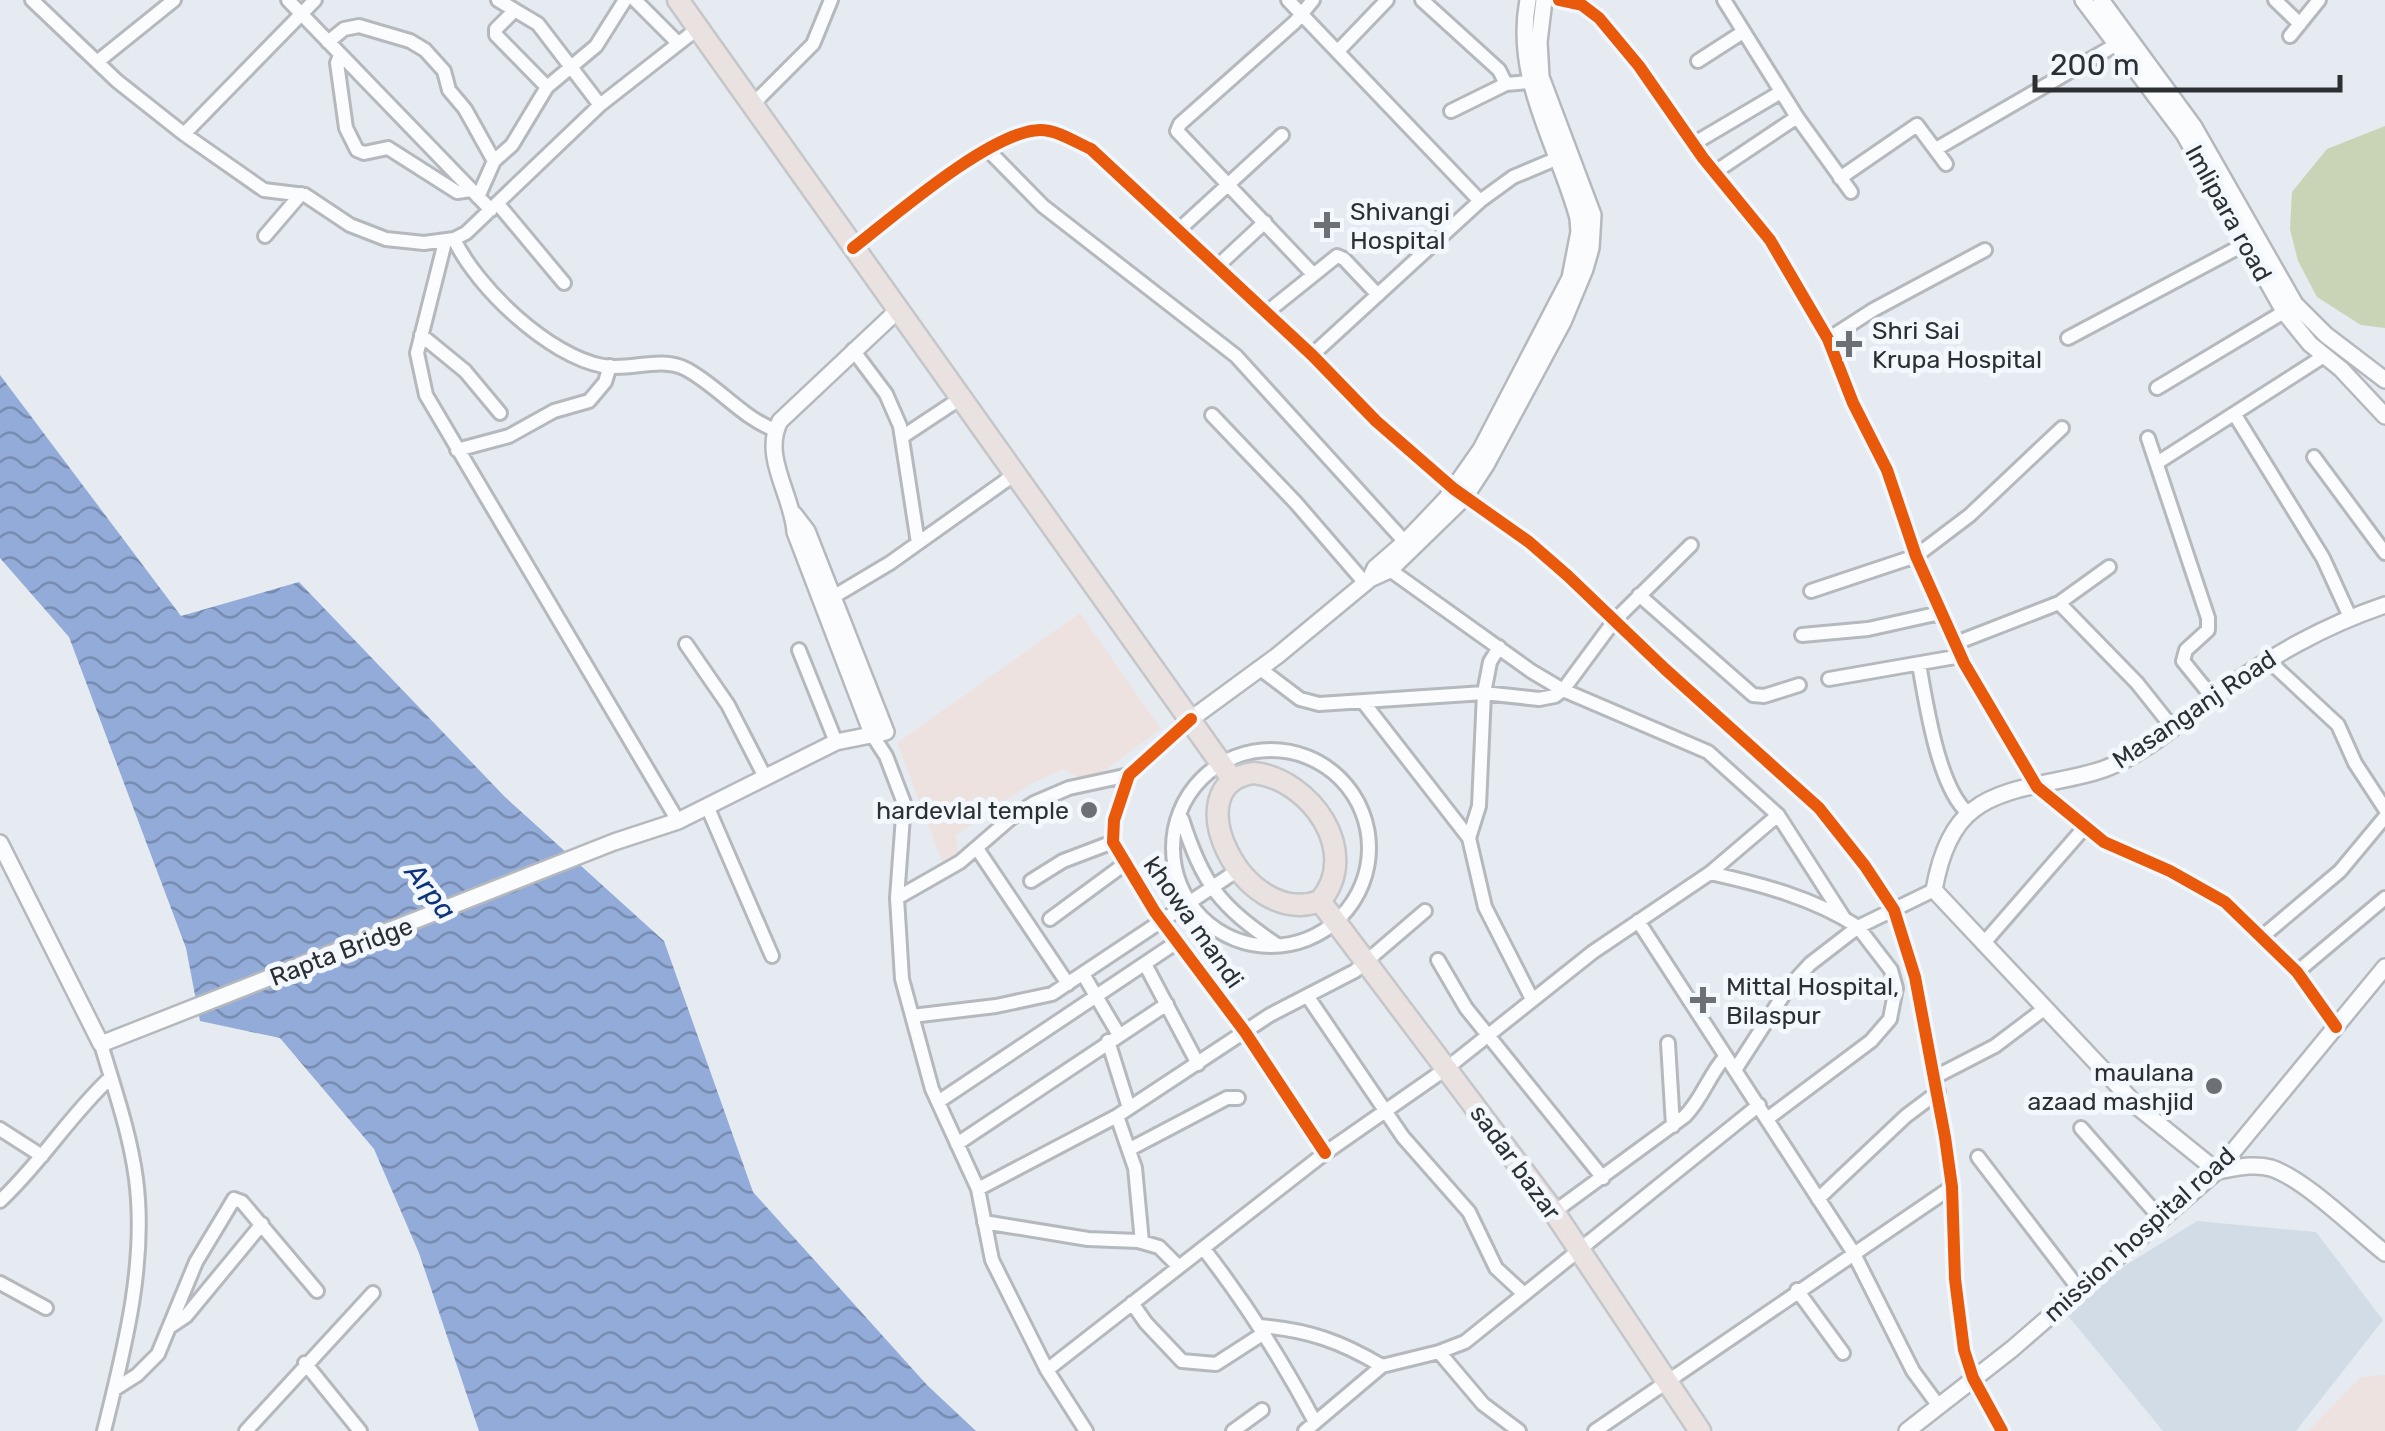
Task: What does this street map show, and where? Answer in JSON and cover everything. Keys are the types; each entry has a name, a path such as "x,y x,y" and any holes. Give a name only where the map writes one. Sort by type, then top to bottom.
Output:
{"main road":[{"path":"678,0 1226,770 1267,774 1296,790 1324,820 1336,854 1330,885 1320,901 1310,905 1283,903 1251,885 1238,870 1218,820 1226,770"},
{"name":"sadar bazar","path":"1320,901 1554,1212 1700,1431"}],"street":[{"path":"32,0 96,62 184,134 264,190 301,194 366,234 424,243 450,240 494,207 600,105 697,28"},
{"path":"96,62 174,0"},
{"path":"288,0 564,283"},
{"path":"184,134 314,0"},
{"path":"498,0 538,24 600,105"},
{"path":"474,194 548,87 596,46 625,0"},
{"path":"635,0 678,43"},
{"path":"751,106 813,44 831,0"},
{"path":"1288,0 1480,201"},
{"path":"1312,273 1183,141 1178,128 1313,0"},
{"path":"1338,51 1387,0"},
{"path":"1422,0 1498,70 1506,84"},
{"path":"1528,0 1524,30 1530,82 1564,156"},
{"path":"1191,718 1368,581 1390,570 1486,466 1563,322 1591,248 1584,211 1541,77 1539,42 1544,0"},
{"path":"1559,0 1582,5 1599,18 1770,240 1828,340 1886,470 1940,612 1992,714 2037,787 2084,828 2123,852 2211,892 2263,936 2297,972 2336,1027"},
{"path":"1724,0 1797,117 1850,192"},
{"name":"Imlipara road","path":"2083,0 2184,134 2245,244 2290,309 2385,380"},
{"name":"Imlipara road","path":"2100,0 2194,126 2310,344 2385,416"},
{"path":"2274,0 2300,24"},
{"path":"2290,36 2319,0"},
{"path":"514,10 496,28 496,35 548,87"},
{"path":"328,42 344,30 359,26 410,41 425,50 444,71 450,90 494,161"},
{"path":"1698,61 1743,32"},
{"path":"1936,149 2117,44"},
{"path":"340,55 337,63 344,119 357,150 364,153 388,148 457,192 474,194"},
{"path":"1452,111 1506,84 1530,82"},
{"path":"1693,144 1781,92"},
{"path":"1715,172 1797,117"},
{"path":"1840,178 1917,125 1946,164"},
{"path":"853,248 987,149 1039,130 1053,132 1090,150 1312,354 1376,420 1460,493 1529,542 1819,808 1894,910 1915,976 1952,1187 1959,1324 1973,1378 2002,1431"},
{"path":"1183,226 1282,135"},
{"path":"987,149 1044,206 1236,356 1406,542"},
{"path":"1312,354 1480,201 1513,177 1564,156"},
{"path":"265,236 301,194"},
{"path":"1222,262 1265,222"},
{"path":"450,240 416,352 426,395 678,821"},
{"path":"450,240 504,308 560,346 588,361 610,366 660,363 688,370 752,418 775,430"},
{"path":"2068,338 2245,244"},
{"path":"1828,340 1873,310 1985,250"},
{"path":"1271,309 1312,273 1340,256 1378,295"},
{"path":"2157,388 2290,309"},
{"path":"898,310 780,421 773,450 794,514 795,532 880,734 904,803 898,898 902,979 938,1102 978,1190 992,1260 1047,1370 1086,1431"},
{"path":"421,334 465,371 500,413"},
{"path":"853,350 886,394 902,437 918,543"},
{"path":"2157,463 2324,356"},
{"path":"457,450 509,436 554,411 590,400 610,366"},
{"path":"902,437 960,398"},
{"path":"1212,416 1368,581"},
{"path":"2235,416 2323,558 2350,617"},
{"path":"1811,592 1916,556 1970,515 2062,428"},
{"path":"2148,438 2208,618 2208,630 2186,650 2183,661 2213,698"},
{"path":"2314,458 2385,553"},
{"path":"834,597 1015,474"},
{"path":"1368,581 1375,568 1460,493"},
{"path":"794,514 807,531 834,597 872,715"},
{"path":"1260,668 1309,702 1364,703 1484,693 1539,699 1555,696 1614,621 1691,546"},
{"path":"1828,679 1919,664 1959,649 2058,602 2110,567"},
{"path":"1390,570 1563,690 1708,752 1778,815 1844,918"},
{"path":"1638,595 1753,695 1764,696 1799,685"},
{"path":"2058,602 2137,684 2172,727"},
{"name":"Masanganj Road","path":"1968,813 1987,801 2102,770 2133,755 2293,643 2385,605"},
{"path":"1802,635 1868,629 1940,612"},
{"path":"686,644 728,705 765,777"},
{"path":"1469,838 1479,806 1484,693 1490,662 1499,648"},
{"path":"799,650 840,741"},
{"path":"2268,660 2338,725 2355,762 2385,809"},
{"path":"1919,664 1930,729 1957,802 1968,813 1938,864 1934,890"},
{"path":"1364,703 1469,838 1485,907 1532,998"},
{"path":"840,741 852,725 872,715"},
{"name":"khowa mandi","path":"1191,718 1130,775 1114,820 1113,842 1160,920 1245,1032 1325,1153"},
{"path":"840,741 880,734"},
{"name":"Rapta Bridge","path":"101,1044 614,842 678,821 840,741"},
{"path":"1268,747 1296,751 1318,762 1349,791 1365,822 1366,872 1353,903 1335,921 1303,940 1276,945 1245,943 1199,918 1187,902 1177,860 1181,816 1189,799 1226,770 1243,750 1268,747"},
{"path":"898,898 978,850 1011,818 1050,794 1130,775"},
{"path":"707,806 772,956"},
{"path":"1047,1370 1325,1153 1446,1068 1532,998 1710,872 1778,815"},
{"path":"1181,816 1210,888 1242,922 1276,945"},
{"path":"2263,936 2340,871 2385,817"},
{"path":"1982,944 2084,828"},
{"path":"1031,881 1063,860 1113,842"},
{"path":"0,844 101,1044 136,1177 140,1221 134,1286 104,1431"},
{"path":"978,850 1068,984"},
{"path":"1050,919 1126,863"},
{"path":"912,1016 1040,999 1238,870"},
{"path":"1710,872 1776,890 1858,926 1891,970 1896,988 1890,1019 1871,1041 1768,1120"},
{"path":"1736,1070 1788,988 1810,964 1858,926 1934,890"},
{"path":"1934,890 2139,1108 2217,1171 2251,1165 2290,1177 2385,1253"},
{"path":"2297,972 2385,898"},
{"path":"978,1190 1123,1112 1245,1032 1367,963 1425,911"},
{"path":"1638,921 1852,1252 1913,1371 1938,1404"},
{"path":"938,1102 1177,942"},
{"path":"1438,960 1452,988 1487,1035 1602,1178"},
{"path":"1145,964 1198,1064"},
{"name":"mission hospital road","path":"1908,1431 2012,1348 2217,1171 2385,968"},
{"path":"1082,974 1097,997 1113,1038 1142,1242"},
{"path":"1308,996 1384,1110 1469,1212 1496,1268 1523,1293"},
{"path":"958,1144 1167,1004"},
{"path":"1935,1077 1995,1046 2044,1008"},
{"path":"1668,1044 1672,1126"},
{"path":"1554,1212 1698,1103 1726,1056"},
{"path":"0,1200 26,1178 82,1104 111,1076"},
{"path":"1818,1199 1906,1116 1938,1092"},
{"path":"1130,1149 1227,1098 1238,1098"},
{"path":"1202,1248 1262,1329 1310,1427 1382,1366 1465,1342 1759,1105"},
{"path":"2080,1128 2161,1219"},
{"path":"0,1129 42,1156"},
{"path":"1978,1156 2079,1289"},
{"path":"1595,1431 1952,1187"},
{"path":"114,1389 150,1364 164,1343 196,1262 231,1202 238,1199 317,1291"},
{"path":"984,1222 1088,1240 1142,1242 1159,1247 1179,1267"},
{"path":"171,1326 186,1316 262,1224"},
{"path":"0,1283 46,1308"},
{"path":"1797,1290 1843,1353"},
{"path":"246,1431 373,1293"},
{"path":"1132,1304 1182,1361 1216,1364 1262,1329 1300,1330 1355,1350 1382,1366"},
{"path":"1439,1352 1464,1386 1518,1431"},
{"path":"305,1363 360,1431"},
{"path":"1234,1431 1262,1410"}],"shaded area":[{"path":"1080,613 1161,729 1099,775 1084,781 1064,769 1030,784 956,835 958,853 942,861 897,743"},
{"path":"2197,1221 2316,1232 2383,1320 2296,1431 2163,1431 2060,1306"},
{"path":"2385,1375 2385,1431 2308,1431 2361,1377"}],"green space":[{"path":"2385,126 2385,328 2361,325 2317,297 2298,261 2290,229 2292,192 2327,149"}],"water":[{"name":"Arpa","path":"0,375 181,616 299,582 505,797 664,941 753,1192 927,1385 976,1431 479,1431 419,1253 374,1149 280,1038 200,1021 186,948 69,637 0,558"}],"cycle path":[{"path":"1559,0 1582,5 1599,18 1639,66 1703,158 1770,240 1828,339 1853,403 1887,470 1916,556 1964,663 2037,787 2104,842 2170,871 2225,902 2297,972 2336,1027"},
{"path":"853,248 943,178 996,144 1020,134 1047,131 1091,149 1312,355 1376,421 1454,489 1529,542 1568,576 1819,808 1894,910 1915,977 1952,1187 1955,1279 1964,1350 1973,1378 2002,1431"},
{"path":"1191,719 1129,775 1114,820 1113,842 1155,912 1245,1032 1325,1153"}],"place":[{"name":"Shivangi Hospital","path":"1327,225"},
{"name":"Shri Sai Krupa Hospital","path":"1849,344"},
{"name":"hardevlal temple","path":"1089,810"},
{"name":"Mittal Hospital, Bilaspur","path":"1703,1000"},
{"name":"maulana azaad mashjid","path":"2214,1086"}]}
